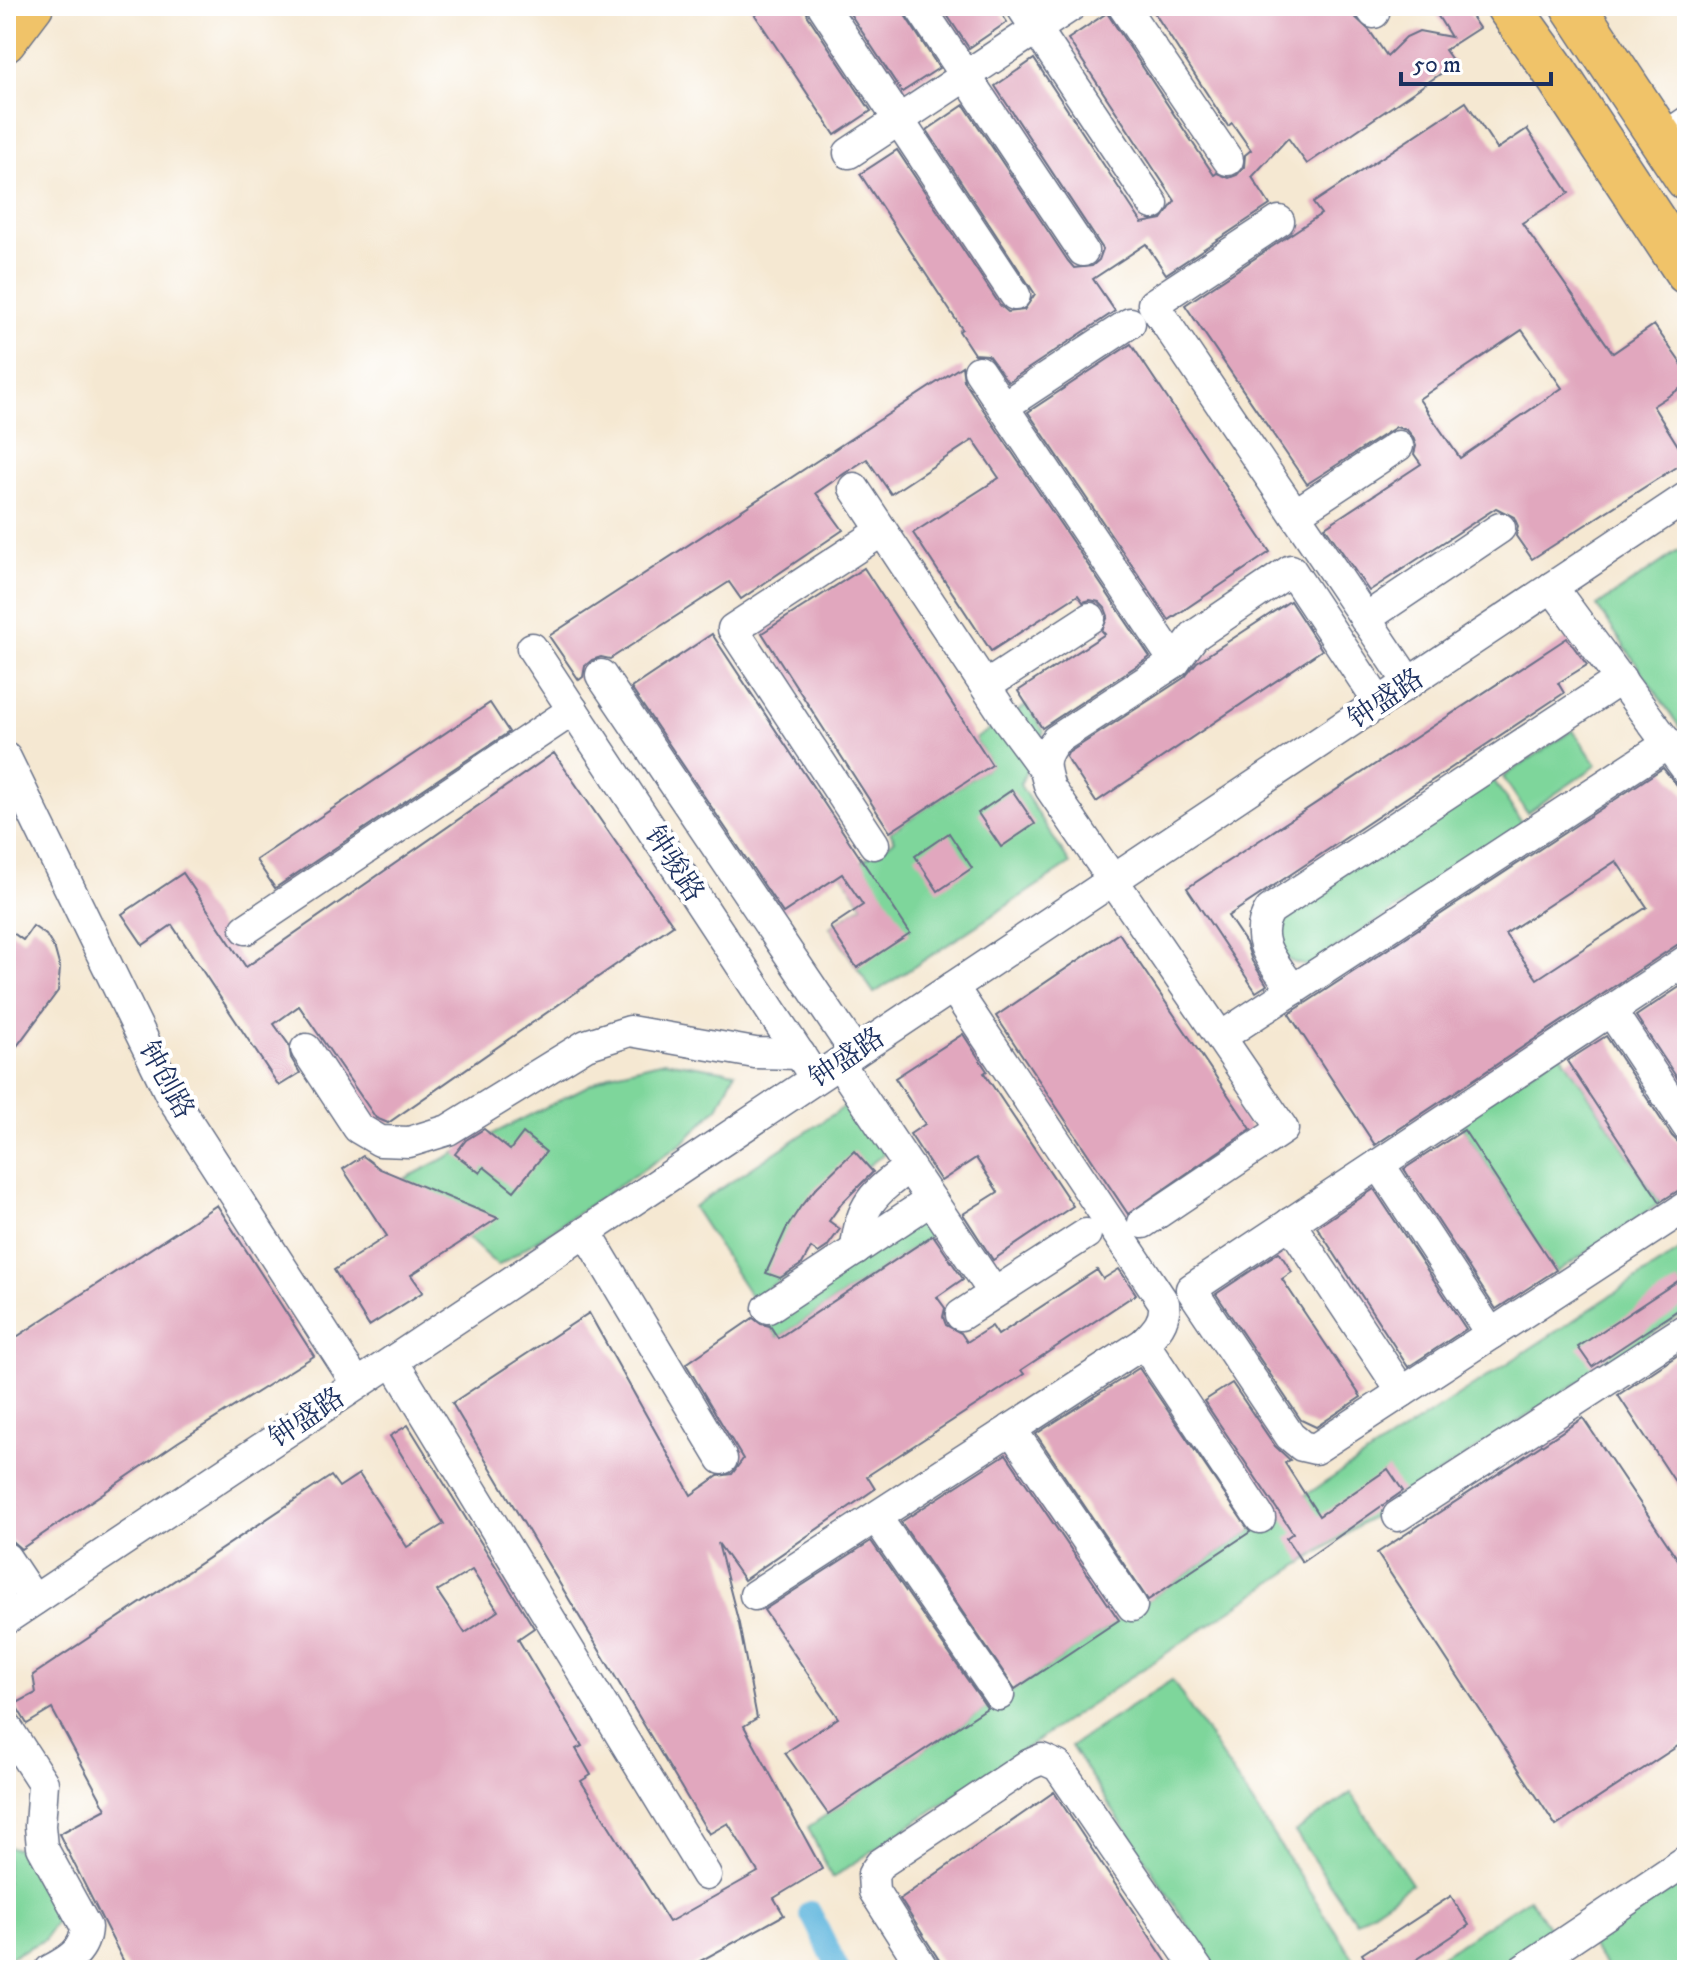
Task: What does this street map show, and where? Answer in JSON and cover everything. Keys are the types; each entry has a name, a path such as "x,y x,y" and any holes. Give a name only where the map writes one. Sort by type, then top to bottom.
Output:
{"highway":[{"path":"1508,6 1687,272"},
{"path":"1573,6 1680,152"}],"main road":[{"path":"6,43 34,6"}],"street":[{"path":"823,6 1015,295"},
{"path":"919,6 1083,251"},
{"path":"849,153 965,76 1029,17 1071,6"},
{"path":"1123,6 1228,160"},
{"path":"1029,17 1153,204"},
{"path":"1279,221 1153,304 1409,683"},
{"path":"1004,406 1130,323"},
{"path":"979,371 1175,662"},
{"path":"1295,514 1398,446"},
{"path":"854,488 1026,748 1044,769 1050,788 1283,1129 1143,1223"},
{"name":"钟盛路","path":"6,1619 586,1232 828,1062 953,987 1687,497"},
{"path":"1365,619 1500,528"},
{"path":"874,844 733,629 882,531"},
{"path":"1044,769 1046,752 1056,740 1175,662 1194,636 1291,570 1379,703"},
{"path":"1552,587 1687,770"},
{"path":"986,686 1090,618"},
{"name":"钟骏路","path":"532,648 573,710 828,1062"},
{"path":"601,675 828,1062 909,1167 994,1293"},
{"path":"1293,990 1265,948 1261,936 1262,922 1270,910 1621,679"},
{"path":"246,929 573,710"},
{"path":"1221,1037 1669,743"},
{"name":"钟创路","path":"6,758 171,1096 357,1384"},
{"path":"1687,960 1191,1289 1290,1436 1302,1446 1315,1449 1687,1206"},
{"path":"755,1595 1144,1343 1161,1324 1165,1313 1164,1303 953,987"},
{"path":"1611,1011 1687,1126"},
{"path":"306,1049 358,1128 380,1141 409,1142 448,1130 586,1045 630,1031 755,1053 828,1062"},
{"path":"1379,1164 1491,1334"},
{"path":"856,1250 858,1225 868,1204 885,1185 909,1167"},
{"path":"768,1308 931,1200"},
{"path":"1290,1223 1402,1392"},
{"path":"586,1232 722,1459"},
{"path":"961,1315 1086,1234"},
{"path":"1398,1516 1687,1328"},
{"path":"1144,1343 1260,1518"},
{"path":"393,1361 706,1875"},
{"path":"1011,1429 1132,1606"},
{"path":"876,1517 999,1695"},
{"path":"6,1558 34,1600"},
{"path":"11,1745 43,1783 42,1847 86,1927 85,1940 73,1958 50,1970"},
{"path":"924,1970 874,1891 873,1874 880,1864 1028,1765 1042,1759 1058,1766 1198,1970"},
{"path":"1523,1970 1687,1860"}],"green space":[{"path":"1687,545 1687,738 1597,606"},
{"path":"1027,705 1044,731 1020,785 1070,864 874,993 830,927 863,905 842,874 895,840 890,832 991,765 975,739"},
{"path":"1573,730 1597,765 1527,813 1503,777"},
{"path":"1491,776 1523,825 1309,966 1287,959 1279,952 1272,942 1277,917"},
{"path":"1560,1052 1660,1203 1557,1272 1458,1121"},
{"path":"664,1061 735,1072 719,1106 683,1143 498,1266 404,1179 611,1074"},
{"path":"850,1103 885,1153 850,1180 811,1230 787,1276 752,1298 693,1207"},
{"path":"928,1214 939,1231 778,1338 767,1321"},
{"path":"1687,1246 1687,1311 1244,1601 832,1878 808,1827 1254,1529"},
{"path":"1172,1680 1361,1970 1217,1970 1071,1746"},
{"path":"1351,1793 1412,1884 1356,1922 1295,1832"},
{"path":"6,1847 24,1849 57,1919 44,1940 6,1959"},
{"path":"1687,1879 1687,1970 1608,1970 1590,1944"},
{"path":"1529,1898 1550,1930 1490,1970 1420,1970"}],"building":[{"path":"749,6 805,6 808,16 871,111 835,135"},
{"path":"845,6 899,6 939,68 902,92"},
{"path":"941,6 996,6 1007,22 969,48"},
{"path":"1150,6 1351,6 1354,16 1369,30 1387,56 1406,37 1419,31 1451,37 1436,13 1446,6 1464,6 1479,28 1445,50 1455,64 1307,164 1288,138 1252,177 1270,205 1166,274 1146,244 1093,279 1115,311 1008,382 988,355 974,354 959,331 962,329 860,174 897,150 1000,305 1008,312 1024,310 1035,294 927,130 964,105 1068,261 1074,268 1092,266 1099,260 1103,249 995,86 1034,59 1142,223 1162,219 1175,201 1068,39 1107,13 1214,175 1217,173 1229,178 1237,175 1244,167 1245,155 1251,150 1232,123 1228,126"},
{"path":"1466,102 1497,149 1527,129 1569,193 1522,223 1613,353 1654,325 1687,372 1687,384 1653,406 1687,460 1532,559 1516,536 1518,526 1514,517 1496,508 1369,591 1325,527 1421,464 1414,454 1416,446 1413,437 1407,430 1396,427 1307,484 1185,305 1321,214 1313,203","holes":["1522,330 1562,388 1460,458 1419,399"]},
{"path":"1131,344 1270,552 1169,620 1028,412"},
{"path":"962,366 964,381 1150,657 1042,728 1018,691 1105,634 1102,631 1108,616 1099,602 1083,602 1078,595 991,651 913,533 999,478 973,440 891,494 867,459 816,493 843,530 741,599 729,582 610,659 601,657 592,660 585,666 583,677 579,680 549,636"},
{"path":"864,568 992,765 890,832 762,633"},
{"path":"1290,601 1322,650 1096,802 1066,757 1068,753 1185,677 1197,662"},
{"path":"712,634 910,933 857,968 830,927 863,905 842,874 783,913 631,688"},
{"path":"1567,638 1587,665 1558,683 1564,693 1228,916 1267,985 1256,992 1187,888"},
{"path":"490,703 509,732 275,888 256,860"},
{"path":"554,753 673,925 388,1123 376,1118 299,1006 274,1024 289,1045 291,1058 300,1073 279,1086 172,925 143,945 122,914 183,873 246,967"},
{"path":"1663,768 1687,797 1687,942 1677,945 1375,1145 1289,1014","holes":["1616,861 1647,907 1537,979 1505,934"]},
{"path":"1012,790 1035,824 1001,847 978,813"},
{"path":"949,833 972,868 938,891 915,856"},
{"path":"33,926 46,935 55,950 60,968 58,991 17,1046 6,1038 6,928 23,940"},
{"path":"1119,933 1251,1129 1128,1214 996,1016"},
{"path":"1687,982 1687,1093 1636,1016"},
{"path":"963,1034 987,1071 984,1073 1073,1206 993,1260 963,1214 998,1192 976,1158 941,1181 910,1134 925,1124 895,1078"},
{"path":"1606,1036 1672,1136 1678,1142 1687,1144 1687,1185 1660,1202 1567,1061"},
{"path":"484,1129 510,1150 523,1133 546,1152 514,1191 484,1167 480,1173 455,1154 466,1140"},
{"path":"1464,1130 1556,1270 1496,1309 1404,1169"},
{"path":"854,1151 873,1172 829,1221 840,1229 827,1247 818,1253 811,1248 802,1264 780,1278 766,1273 786,1229 801,1206"},
{"path":"363,1156 380,1169 498,1218 411,1275 423,1292 369,1326 334,1270 387,1236 343,1169"},
{"path":"1374,1189 1466,1329 1408,1367 1317,1227"},
{"path":"217,1205 314,1356 178,1442 21,1549 6,1536 6,1344"},
{"path":"933,1235 963,1279 937,1297 945,1308 943,1317 946,1325 961,1333 967,1342 992,1326 998,1335 1097,1270 1103,1279 1119,1269 1136,1294 1021,1370 1024,1374 867,1476 875,1489 744,1580 718,1543 739,1624 757,1718 744,1726 822,1869 774,1898 784,1915 684,1970 128,1970 59,1834 106,1809 52,1709 27,1724 15,1704 36,1693 33,1675 331,1476 339,1487 359,1474 407,1547 444,1524 390,1436 408,1425 534,1628 518,1639 582,1746 576,1749 591,1775 581,1781 669,1922 758,1872 728,1823 709,1834 452,1403 589,1313 691,1495 718,1476 732,1474 743,1459 686,1364 753,1318 770,1326 778,1338","holes":["472,1570 498,1611 465,1633 437,1591"]},
{"path":"1279,1252 1292,1272 1282,1279 1361,1397 1316,1427 1301,1420 1216,1294"},
{"path":"1678,1281 1687,1295 1687,1304 1592,1367 1578,1347"},
{"path":"1687,1349 1687,1500 1618,1395"},
{"path":"1139,1368 1250,1532 1148,1600 1036,1434"},
{"path":"1232,1383 1275,1446 1290,1460 1285,1463 1319,1516 1388,1469 1403,1491 1302,1562 1286,1538 1293,1533 1204,1401"},
{"path":"1583,1418 1687,1573 1687,1740 1556,1826 1377,1553"},
{"path":"1006,1454 1119,1620 1015,1689 901,1522"},
{"path":"871,1541 987,1708 828,1814 785,1753 838,1718 764,1610"},
{"path":"1054,1792 1172,1970 942,1970 939,1960 900,1899"},
{"path":"1451,1896 1469,1925 1401,1970 1373,1970 1362,1954"}],"waterway":[{"path":"810,1912 839,1970"}]}
